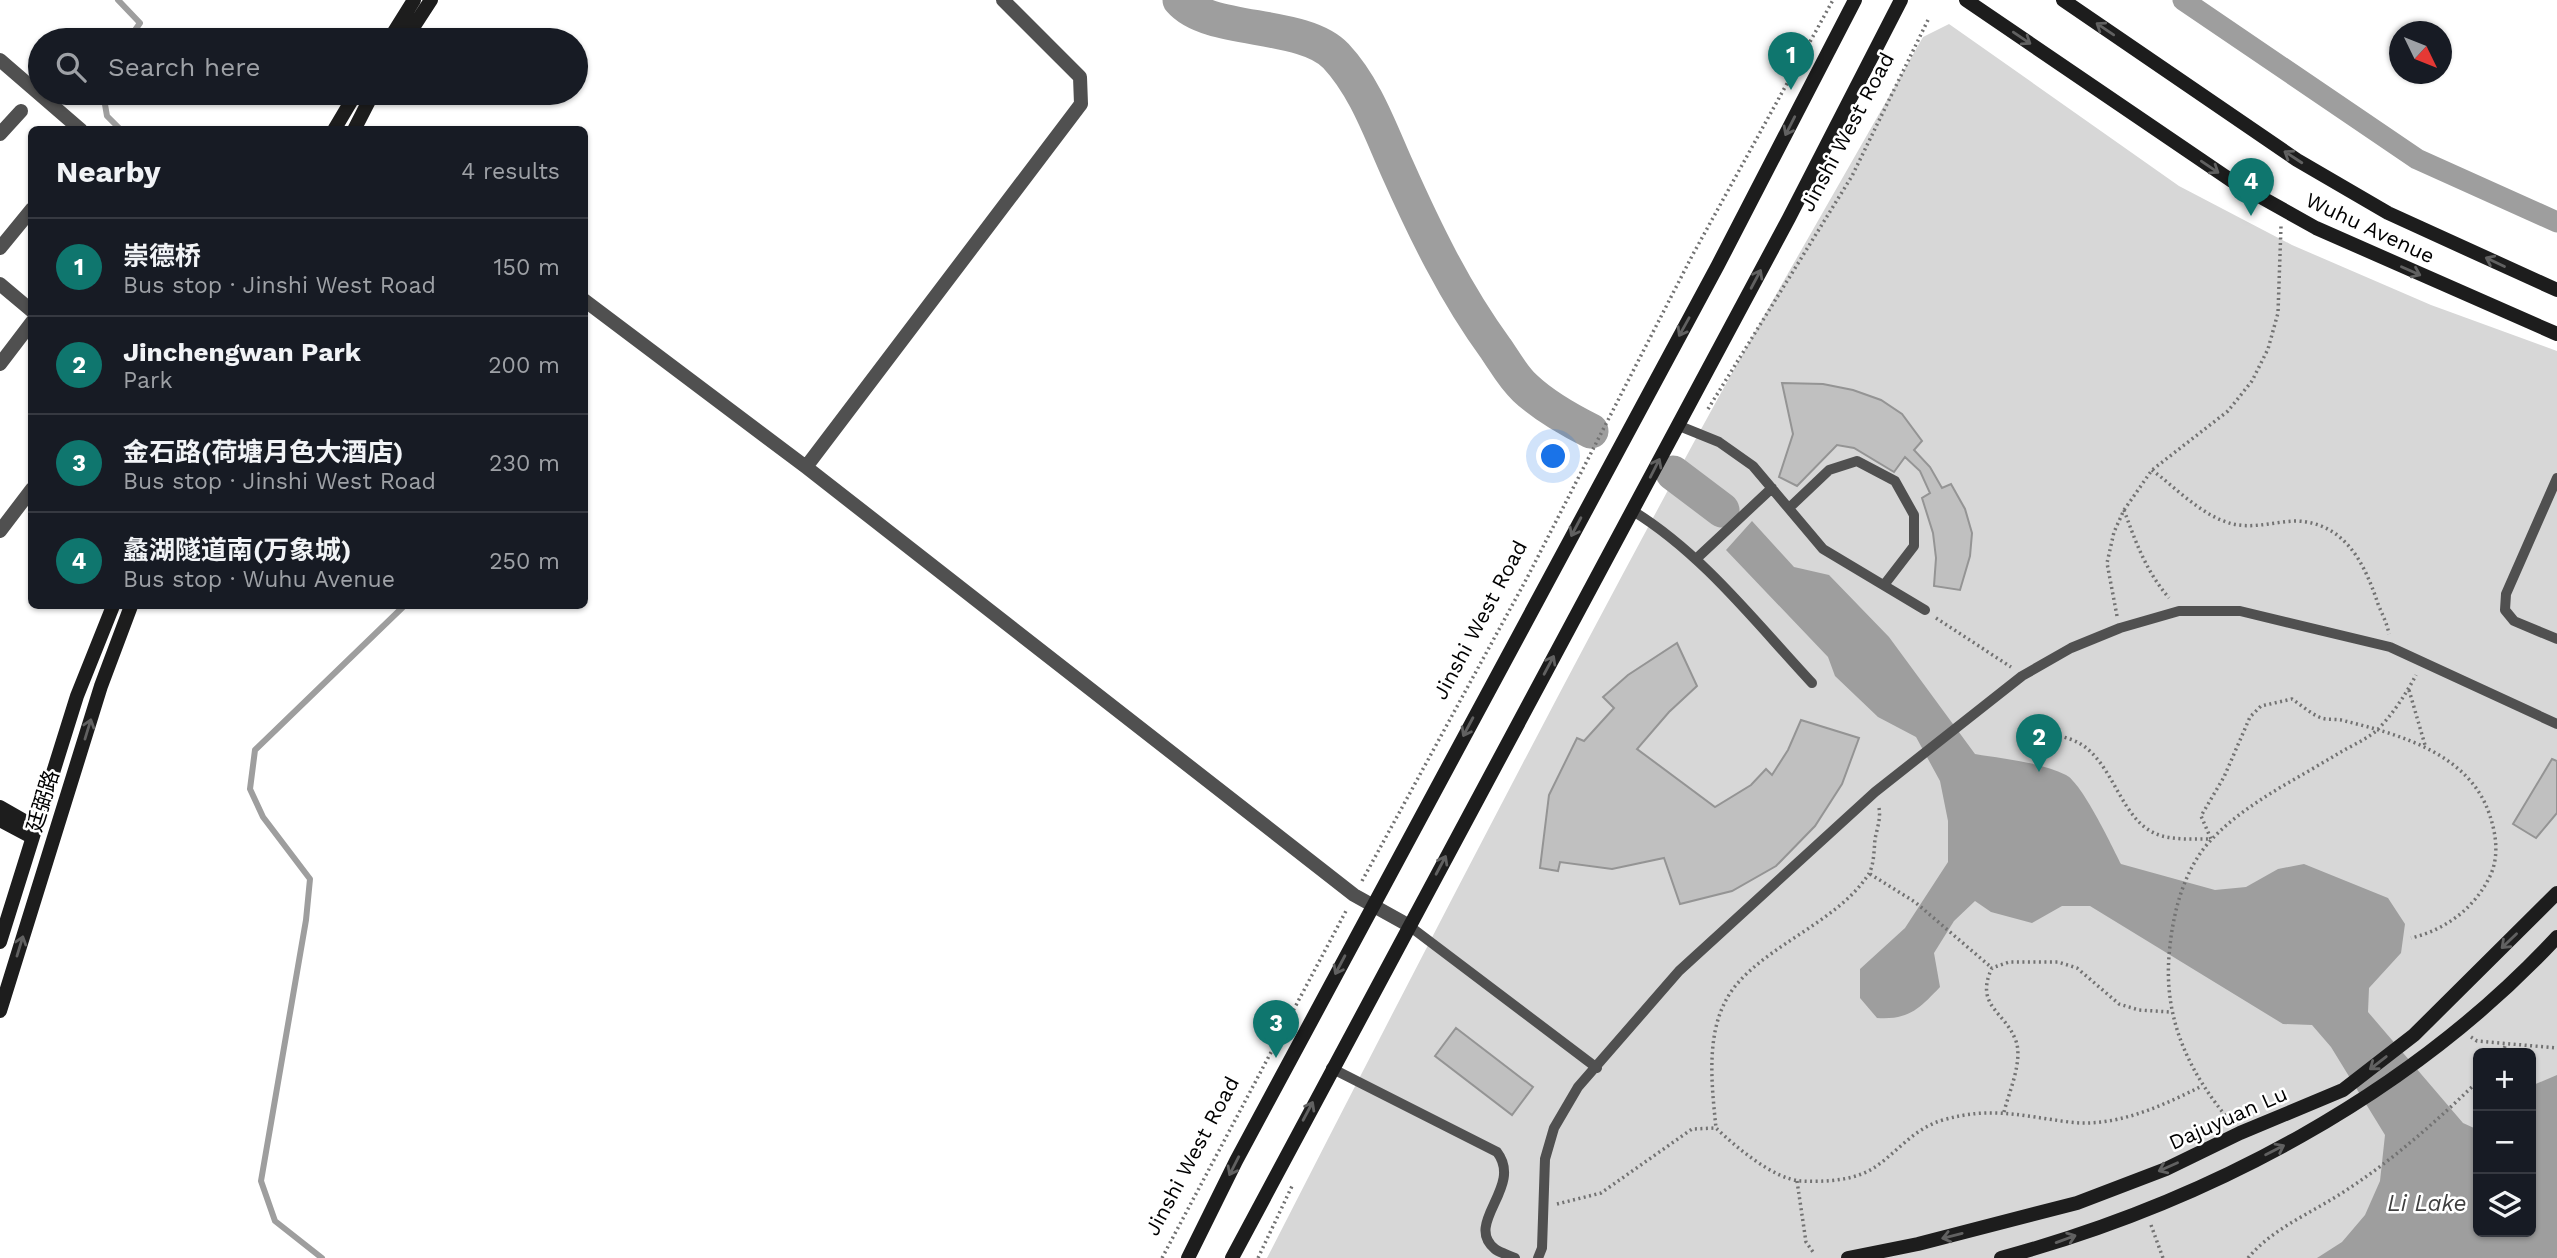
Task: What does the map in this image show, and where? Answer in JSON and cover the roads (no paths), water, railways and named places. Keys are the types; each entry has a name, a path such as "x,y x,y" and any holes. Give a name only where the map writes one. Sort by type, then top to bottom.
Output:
{"main road":[{"path":"396,28 414,0"},
{"path":"413,28 431,0"},
{"name":"Jinshi West Road","path":"1188,1258 1236,1161 1373,904 1718,265 1855,0"},
{"name":"Jinshi West Road","path":"1232,1258 1331,1068 1789,218 1901,0"},
{"name":"Wuhu Avenue","path":"1966,0 2232,181 2282,209 2396,265 2557,334"},
{"name":"Wuhu Avenue","path":"2063,0 2297,160 2388,213 2557,290"},
{"path":"338,123 349,105"},
{"path":"357,126 367,105"},
{"name":"廷弼路","path":"0,942 77,696 112,609"},
{"name":"廷弼路","path":"0,1011 101,686 130,609"},
{"path":"0,807 34,832"},
{"path":"0,820 34,832"},
{"name":"Dajuyuan Lu","path":"1848,1258 1944,1238 2077,1203 2166,1169 2240,1133 2343,1090 2414,1035 2557,892"},
{"path":"2001,1258 2053,1244 2146,1210 2240,1168 2353,1105 2459,1027 2533,962 2557,937"}],"street":[{"path":"806,467 1081,104 1080,76 1003,0"},
{"path":"0,60 28,84"},
{"path":"52,105 76,126"},
{"path":"0,134 21,111"},
{"path":"0,248 28,214"},
{"path":"0,284 28,308"},
{"path":"588,303 806,467 1354,895 1408,925"},
{"path":"0,364 28,328"},
{"path":"0,531 28,494"}],"lane":[{"path":"1677,425 1719,442 1754,466 1823,549 1926,610"},
{"path":"1788,508 1829,470 1857,461 1895,481 1914,515 1914,546 1884,585"},
{"path":"2557,478 2506,594 2505,610 2514,621 2557,639"},
{"path":"1696,559 1772,488"},
{"path":"1633,511 1659,527 1696,559 1812,683"},
{"path":"1538,1258 1542,1248 1545,1159 1554,1128 1578,1087 1679,971 1904,768 2022,676 2071,648 2120,628 2179,611 2240,611 2390,647 2557,724"},
{"path":"1408,925 1597,1068"},
{"path":"1331,1068 1497,1152 1505,1163 1506,1181 1485,1222 1486,1237 1494,1249 1515,1258"}],"water":[{"name":"Li Lake","path":"1752,521 1794,567 1829,575 1889,637 1975,754 2045,767 2073,780 2096,816 2121,864 2215,890 2246,887 2278,869 2304,864 2388,898 2405,924 2401,953 2369,988 2368,1012 2463,1123 2473,1128 2473,1237 2536,1237 2536,1084 2557,1075 2557,1258 2317,1258 2342,1242 2365,1215 2380,1181 2385,1135 2331,1047 2312,1025 2283,1024 2090,906 2062,906 2032,923 1991,912 1975,901 1954,921 1934,953 1940,987 1913,1012 1897,1017 1877,1018 1860,998 1860,969 1905,928 1948,862 1948,821 1940,781 1916,737 1878,717 1835,676 1828,657 1726,550"}],"waterway":[{"path":"118,0 140,23 136,28"},
{"path":"1180,0 1194,11 1212,18 1302,37 1321,45 1336,56 1364,95 1430,238 1481,328 1525,388 1556,412 1591,431"},
{"path":"2183,0 2417,159 2557,222"},
{"path":"105,105 107,116 117,126"},
{"path":"1673,473 1722,510"},
{"path":"322,1258 275,1221 261,1181 306,920 310,879 263,817 250,789 255,750 401,609"}],"place":[{"name":"崇德桥","path":"1791,90"},
{"name":"蠡湖隧道南(万象城)","path":"2251,216"},
{"name":"Jinchengwan Park","path":"2039,772"},
{"name":"金石路(荷塘月色大酒店)","path":"1276,1058"}]}
